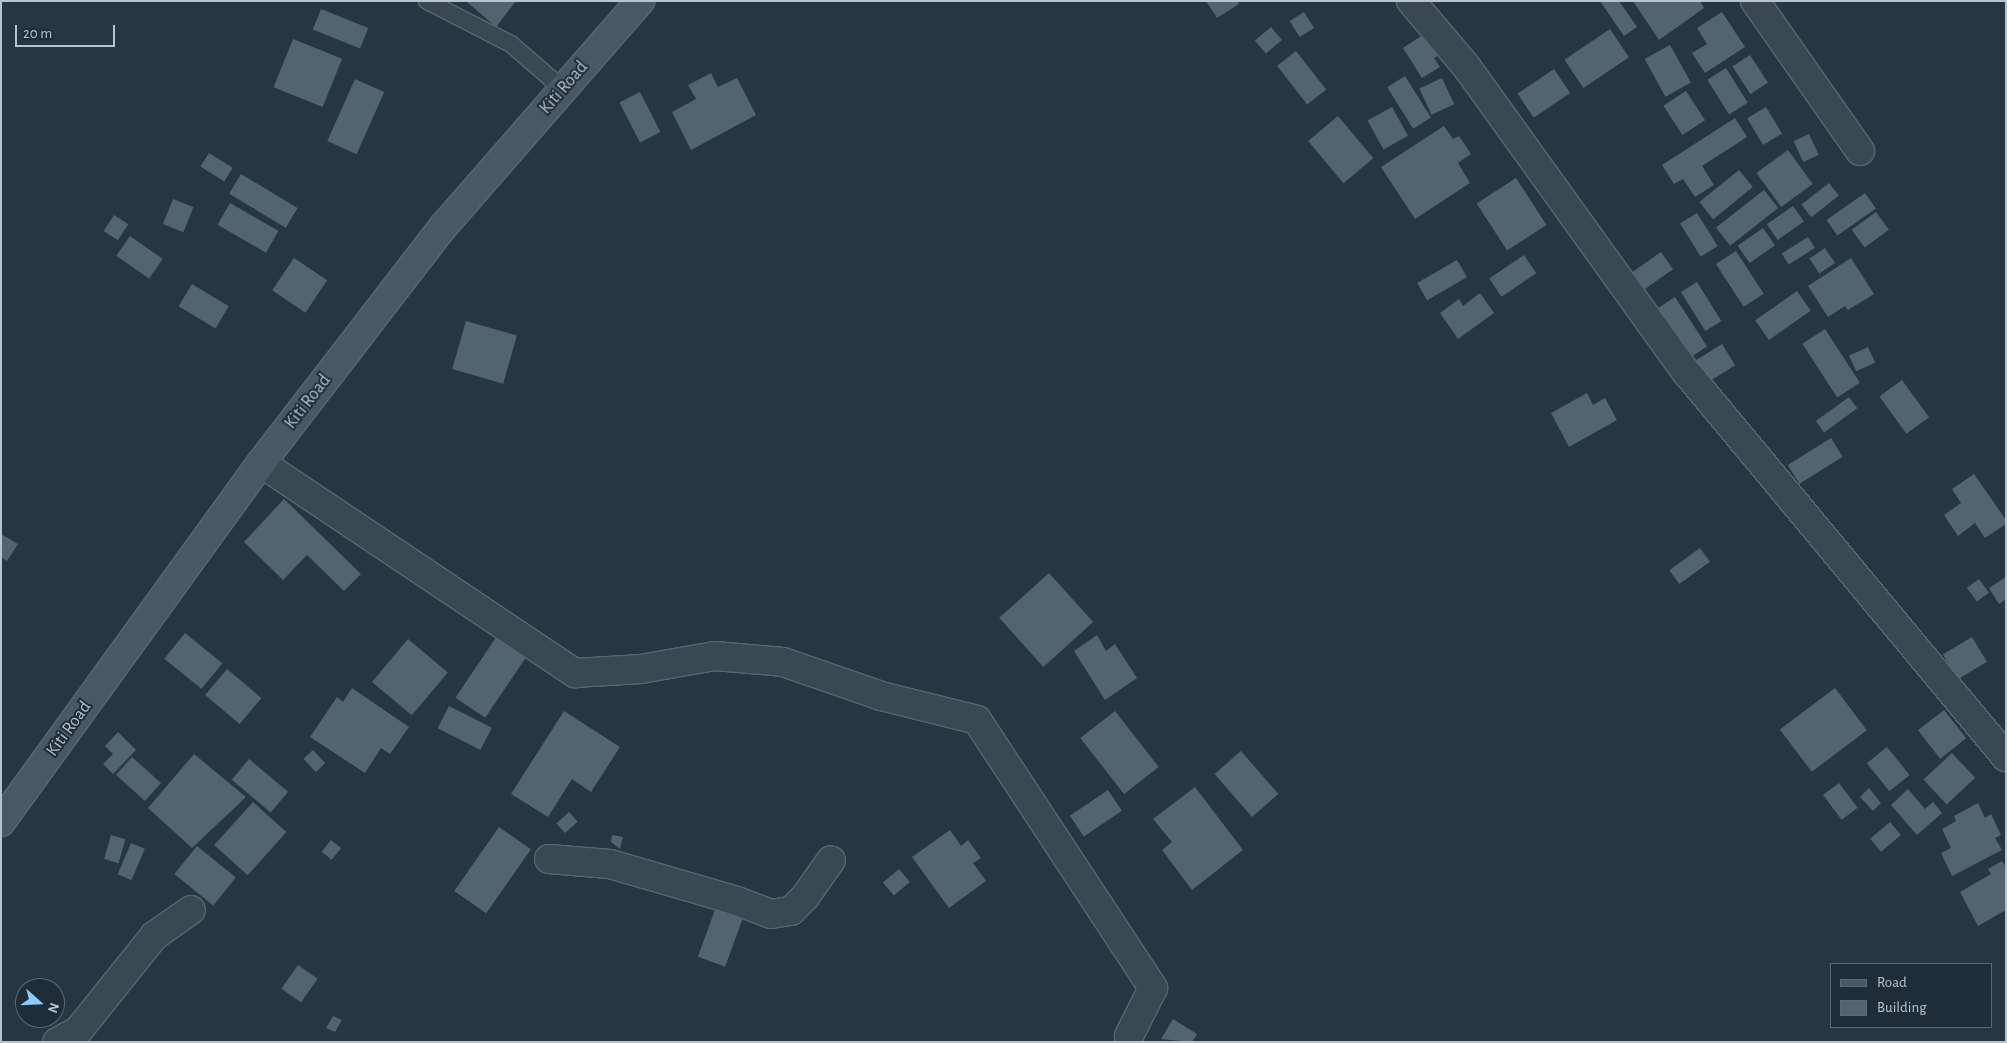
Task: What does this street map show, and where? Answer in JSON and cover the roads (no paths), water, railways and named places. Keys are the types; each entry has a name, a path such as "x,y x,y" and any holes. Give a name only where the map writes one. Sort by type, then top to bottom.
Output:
{"street":[{"name":"Kiti Road","path":"1,822 261,463 443,227 640,1"},
{"path":"1411,1 1466,66 1687,373 2006,757"},
{"path":"1755,1 1860,151"},
{"path":"261,463 575,674 641,669 715,656 783,662 880,696 977,720 1153,988 1127,1039"},
{"path":"549,859 610,864 737,901 771,914 791,911 805,897 831,860"},
{"path":"57,1042 78,1031 154,936 191,910"}],"lane":[{"path":"427,1 511,44 563,89"}]}
